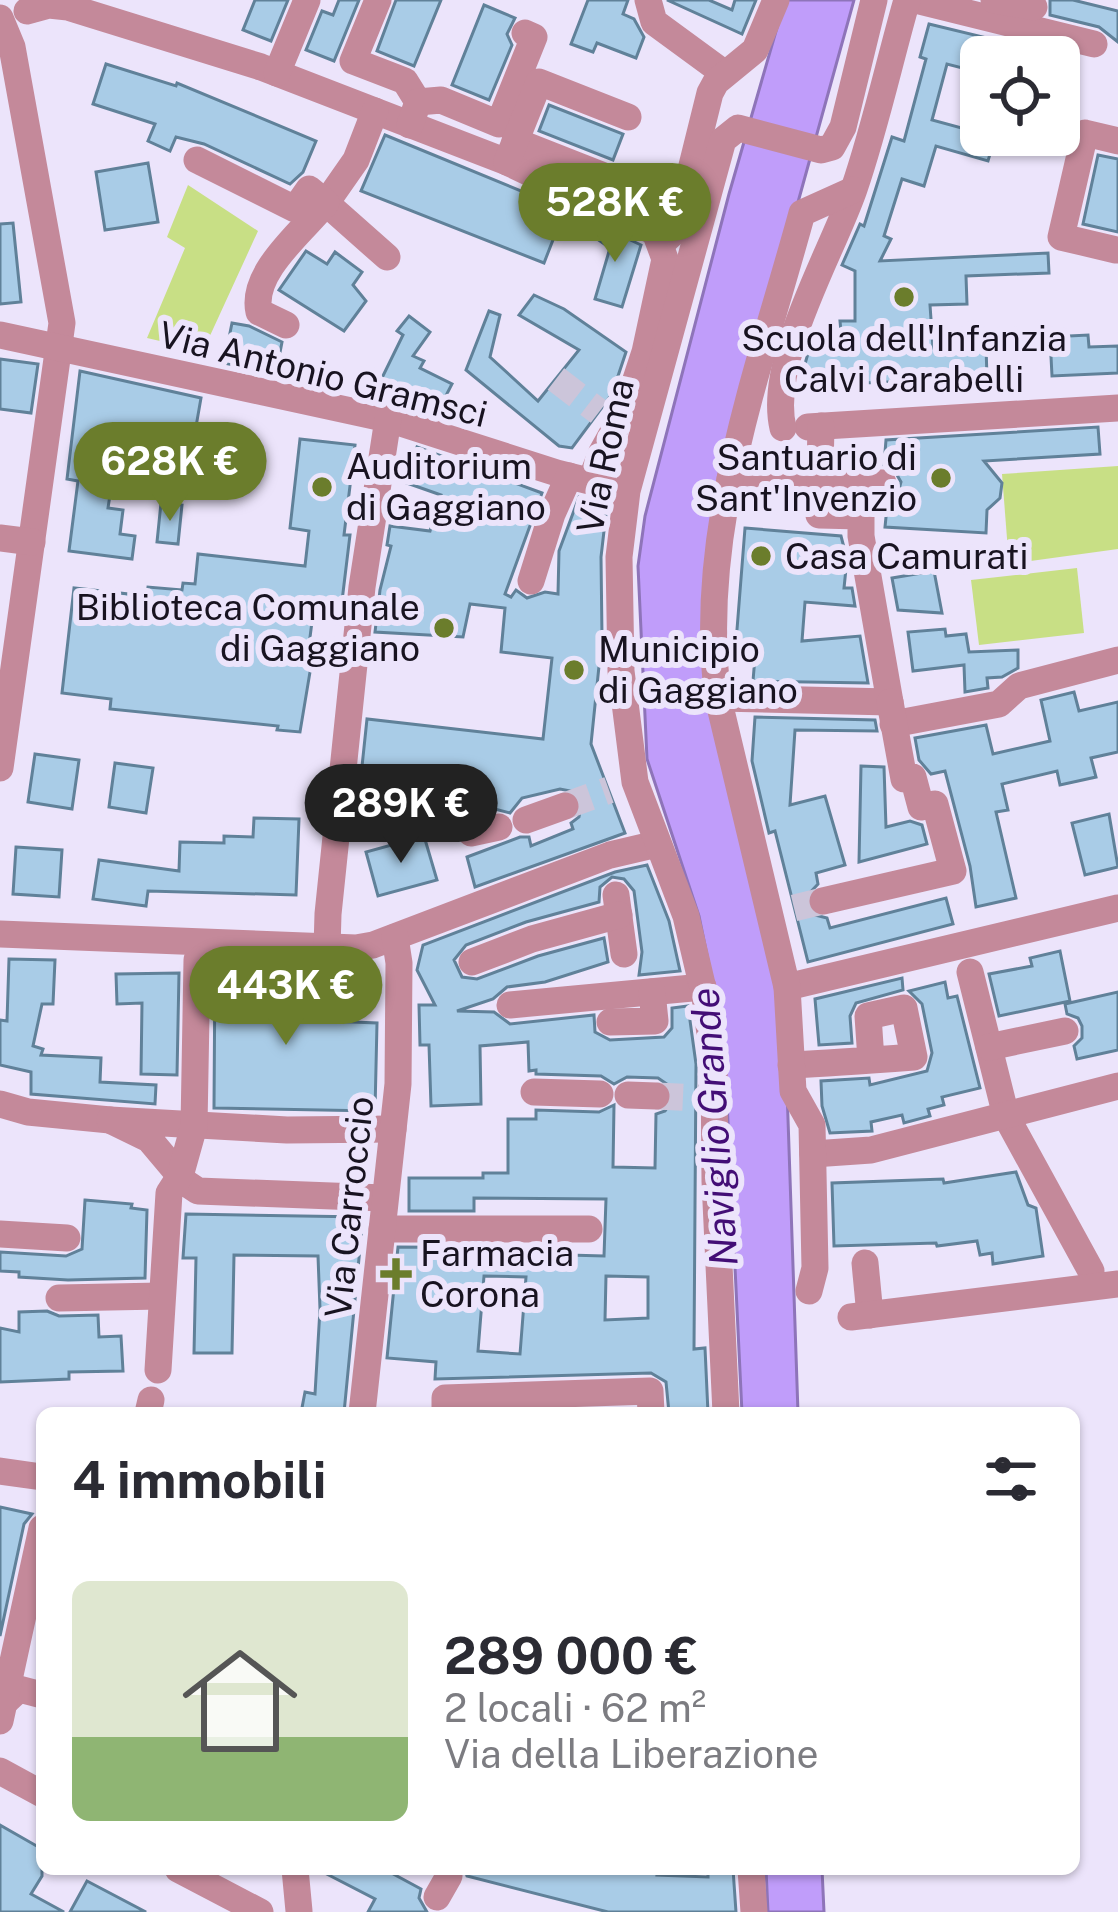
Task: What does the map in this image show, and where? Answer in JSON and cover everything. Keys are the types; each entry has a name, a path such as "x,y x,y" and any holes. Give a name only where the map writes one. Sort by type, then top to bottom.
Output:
{"street":[{"path":"277,74 307,0"},
{"path":"378,0 353,61 405,81 414,113"},
{"path":"648,0 654,22 725,74"},
{"name":"Via Roma","path":"531,581 608,419 633,391 661,288 662,243 676,230 710,93 755,50 776,0"},
{"name":"Via Roma","path":"726,1407 707,1098 714,1063 686,916 657,844 622,786 620,557 627,491 719,147 738,128 825,149 838,141 874,0"},
{"path":"823,901 953,872 935,804 921,807 914,777 904,778 861,516 819,515 820,480 809,430 778,409 782,376 826,250 856,183 911,0 1094,44"},
{"path":"994,0 1034,7"},
{"path":"0,768 61,346 60,297 12,47 16,14 49,4 68,7 376,111 414,113 511,152 648,226 662,243"},
{"path":"414,113 441,100 499,124 534,37 525,33"},
{"path":"511,152 539,82 628,117"},
{"path":"286,325 259,312 256,298 263,278 356,160 376,111"},
{"path":"1116,250 1061,238 1085,133 1118,141"},
{"path":"511,152 604,176"},
{"path":"197,160 295,209 310,189 320,206 387,257"},
{"path":"809,1291 818,1154 812,1125 793,1091 781,911 718,698 711,653 712,609 722,511 802,213 856,183"},
{"name":"Via Antonio Gramsci","path":"0,335 388,418 627,491"},
{"path":"744,428 809,430 1118,408"},
{"path":"327,948 362,587 388,418"},
{"path":"730,479 883,483"},
{"path":"0,538 32,542"},
{"path":"718,698 891,713 999,704 1019,686 1118,660"},
{"path":"499,826 565,806"},
{"path":"472,962 532,939 614,883 657,844"},
{"path":"0,934 327,948 373,945 614,883"},
{"path":"614,883 624,954"},
{"path":"787,987 1118,908"},
{"name":"Via Carroccio","path":"363,1407 398,1067 395,937"},
{"path":"158,1370 169,1193 180,1175 194,1126 197,960"},
{"path":"970,972 988,1047 1013,1114 1091,1271"},
{"path":"510,1004 703,987"},
{"path":"610,1022 655,1021 652,992"},
{"path":"988,1047 1065,1031"},
{"path":"791,1065 871,1060"},
{"path":"818,1154 871,1150 1118,1086"},
{"path":"534,1091 628,1095"},
{"path":"0,1104 57,1117 194,1126 393,1130"},
{"path":"110,1120 149,1139 198,1191 384,1198"},
{"path":"382,1229 589,1229"},
{"path":"0,1234 67,1238"},
{"path":"865,1262 861,1316 1118,1284"},
{"path":"59,1298 161,1296"},
{"path":"445,1407 445,1398 650,1391 651,1407"},
{"path":"0,1471 36,1476"},
{"path":"2,1712 36,1572"},
{"path":"2,1712 19,1688 36,1693"},
{"path":"0,1771 36,1791"},
{"path":"189,1875 260,1912"},
{"path":"295,1875 298,1911 321,1912"},
{"path":"751,1875 754,1912"}],"green space":[{"path":"188,185 258,231 203,351 147,338 185,248 167,237"},
{"path":"1118,466 1118,549 1009,564 1002,474"},
{"path":"1077,568 1084,633 979,645 971,580"}],"shaded area":[{"path":"785,0 854,0 795,213 707,577 784,1001 798,1407 742,1407 724,1039 699,916 647,759 638,566 645,516"},
{"path":"766,1875 822,1875 824,1912 768,1912"}],"building":[{"path":"255,0 288,0 271,41 243,30"},
{"path":"339,0 359,0 334,61 306,50 322,11 333,15"},
{"path":"396,0 441,0 414,66 377,51"},
{"path":"588,0 628,0 623,14 634,19 644,37 636,58 597,43 593,52 571,44"},
{"path":"667,0 709,0 732,10 735,0 756,0 742,34"},
{"path":"1050,0 1073,0 1118,11 1118,42 1099,27 1050,15"},
{"path":"484,5 515,18 507,34 512,45 489,100 452,85"},
{"name":"Scuola dell'Infanzia Calvi Carabelli","path":"929,24 979,36 960,36 960,67 947,64 932,120 960,128 960,153 936,146 924,186 902,179 884,236 891,239 880,261 1048,253 1049,273 966,276 967,304 930,305 933,348 986,346 987,378 813,385 802,374 814,333 841,332 840,321 855,321 855,271 842,265 860,224 864,226 892,137 904,141 926,59 920,57"},
{"path":"106,64 177,83 316,141 303,172 290,184 204,144 176,137 170,151 148,141 155,124 93,104"},
{"path":"549,105 623,134 613,160 539,131"},
{"path":"385,135 565,209 544,263 361,191"},
{"path":"1098,155 1118,159 1118,232 1083,224"},
{"path":"148,163 158,222 105,230 96,172"},
{"path":"592,222 641,245 622,307 595,299 610,248 586,231"},
{"path":"13,223 21,302 0,304 0,224"},
{"path":"306,251 327,264 335,252 362,272 353,285 366,301 344,331 279,290"},
{"path":"534,295 564,309 626,352 612,394 572,448 559,446 466,370 489,311 500,315 490,357 538,401 579,350 519,315"},
{"path":"409,316 430,332 413,356 424,361 420,368 452,384 436,415 377,388 403,335 397,331"},
{"path":"232,323 282,342 276,373 224,363"},
{"path":"1088,335 1089,347 1118,346 1118,373 1052,376 1050,337"},
{"path":"0,359 38,364 31,413 0,409"},
{"path":"80,371 201,398 194,438 121,424 108,508 123,510 120,534 135,536 132,559 69,551 78,481 67,479"},
{"name":"Santuario di Sant'Invenzio","path":"1098,427 1100,454 984,461 1002,483 1000,498 987,510 986,533 885,527 887,507 882,507 882,501 898,493 901,482 893,468 884,465 886,440"},
{"path":"300,439 355,445 342,601 315,598 308,653 313,654 300,732 110,709 111,699 62,693 74,588 147,596 148,587 182,590 183,583 195,584 198,554 305,566 309,531 290,528"},
{"path":"417,447 542,493 505,594 511,597 516,590 527,598 545,592 558,594 559,551 579,497 607,505 601,557 602,637 591,744 625,833 475,887 467,857 520,837 529,837 531,846 573,829 571,823 579,817 582,801 576,792 560,789 522,798 510,813 495,809 449,819 429,766 407,773 420,820 357,814 367,719 543,739 552,658 501,652 505,608 470,604 463,637 375,632 391,546 387,545 390,526 430,531 441,495 404,482"},
{"path":"161,503 182,505 178,544 157,542"},
{"path":"745,528 841,536 847,559 844,588 852,588 855,606 805,602 802,641 860,636 868,683 753,681 755,657 735,655"},
{"path":"934,571 942,613 898,610 892,578"},
{"path":"945,629 946,636 966,634 969,652 1018,650 1018,668 1002,677 987,678 988,688 965,692 964,665 913,671 908,632"},
{"path":"1074,692 1079,711 1118,702 1118,752 1091,758 1096,777 1060,785 1057,771 1002,784 1008,810 996,812 1016,898 976,907 945,771 931,774 919,760 915,738 986,725 993,754 1050,741 1041,700"},
{"path":"755,717 875,720 877,731 795,730 790,805 825,796 845,865 816,873 818,884 806,897 811,914 827,918 830,928 946,898 953,924 808,962 752,761"},
{"path":"35,754 79,760 72,809 28,802"},
{"path":"115,763 153,768 146,813 109,807"},
{"path":"861,766 884,767 886,827 910,821 922,825 927,844 859,862"},
{"path":"1109,814 1118,867 1085,875 1072,823"},
{"path":"254,818 299,819 296,895 148,891 146,906 93,899 99,860 179,871 180,842 224,843 224,836 253,837"},
{"path":"424,836 437,880 378,896 366,852"},
{"path":"16,847 62,850 59,897 13,894"},
{"path":"647,865 669,921 680,971 639,975 642,952 634,891 624,879 612,877 600,887 599,902 466,945 454,960 462,977 477,979 604,938 608,962 545,982 507,987 493,999 457,1011 494,1012 510,1024 594,1015 595,1032 610,1040 664,1037 672,1028 672,1008 688,1006 696,1064 694,1349 705,1348 708,1407 668,1407 666,1382 651,1373 435,1379 436,1362 387,1358 398,1247 568,1248 568,1255 604,1256 606,1199 474,1198 474,1211 409,1211 409,1178 483,1178 483,1173 508,1173 508,1119 536,1119 536,1110 599,1112 614,1105 613,1167 655,1168 656,1114 665,1111 674,1098 671,1087 658,1078 627,1077 614,1084 601,1076 536,1074 536,1070 529,1071 528,1042 480,1046 481,1104 431,1106 429,1045 420,1045 419,1005 435,1005 417,970 423,945 615,872","holes":["484,1276 526,1277 520,1354 478,1351","606,1276 648,1277 648,1318 605,1320"]},
{"path":"1060,951 1070,1001 999,1016 989,974 1032,966 1030,958"},
{"path":"9,959 55,960 53,1004 42,1004 33,1046 43,1049 41,1055 101,1058 100,1082 156,1085 155,1104 31,1094 31,1072 0,1065 0,1020 7,1021"},
{"path":"215,960 223,961 223,968 301,968 301,1020 377,1023 375,1111 214,1108"},
{"path":"179,973 177,1075 141,1074 142,1003 117,1004 116,974"},
{"path":"902,978 903,990 856,1003 850,1016 852,1043 819,1045 815,999"},
{"path":"945,982 948,998 957,996 980,1088 942,1097 944,1105 928,1109 930,1116 904,1123 902,1115 871,1122 872,1131 830,1133 821,1081 869,1078 870,1085 927,1071 932,1053 922,1004 909,991"},
{"path":"1118,992 1118,1050 1077,1059 1074,1046 1082,1038 1082,1026 1078,1018 1067,1014 1065,1004"},
{"path":"1016,1172 1028,1205 1036,1208 1043,1256 993,1264 992,1253 980,1255 977,1241 834,1246 832,1183 943,1179 944,1183"},
{"path":"85,1200 147,1210 145,1278 68,1280 0,1271 0,1252 66,1256 82,1249"},
{"path":"186,1214 363,1217 345,1407 302,1407 305,1392 315,1394 318,1256 234,1255 232,1353 194,1353 196,1258 183,1258"},
{"path":"47,1311 59,1316 98,1315 99,1337 121,1336 123,1371 69,1372 69,1379 0,1382 0,1328 19,1332 19,1312"},
{"path":"0,1507 32,1514 24,1524 0,1636"},
{"path":"0,1825 36,1846 36,1875 42,1876 31,1894 64,1912 0,1912"},
{"path":"329,1875 395,1875 421,1889 419,1898 427,1912 368,1912 375,1899"},
{"path":"733,1875 736,1912 608,1912 467,1876"},
{"path":"87,1881 146,1912 70,1912"}],"tunnel":[{"path":"556,379 599,412"},
{"path":"565,806 609,790"},
{"path":"794,908 823,901"},
{"path":"656,1096 699,1098"}],"place":[{"name":"Scuola dell'Infanzia Calvi Carabelli","path":"904,297"},
{"name":"Santuario di Sant'Invenzio","path":"941,478"},
{"name":"Auditorium di Gaggiano","path":"322,487"},
{"name":"Casa Camurati","path":"761,556"},
{"name":"Biblioteca Comunale di Gaggiano","path":"444,628"},
{"name":"Municipio di Gaggiano","path":"574,670"},
{"name":"Farmacia Corona","path":"396,1274"}],"water label":[{"name":"Naviglio Grande","path":"714,1127"}]}
